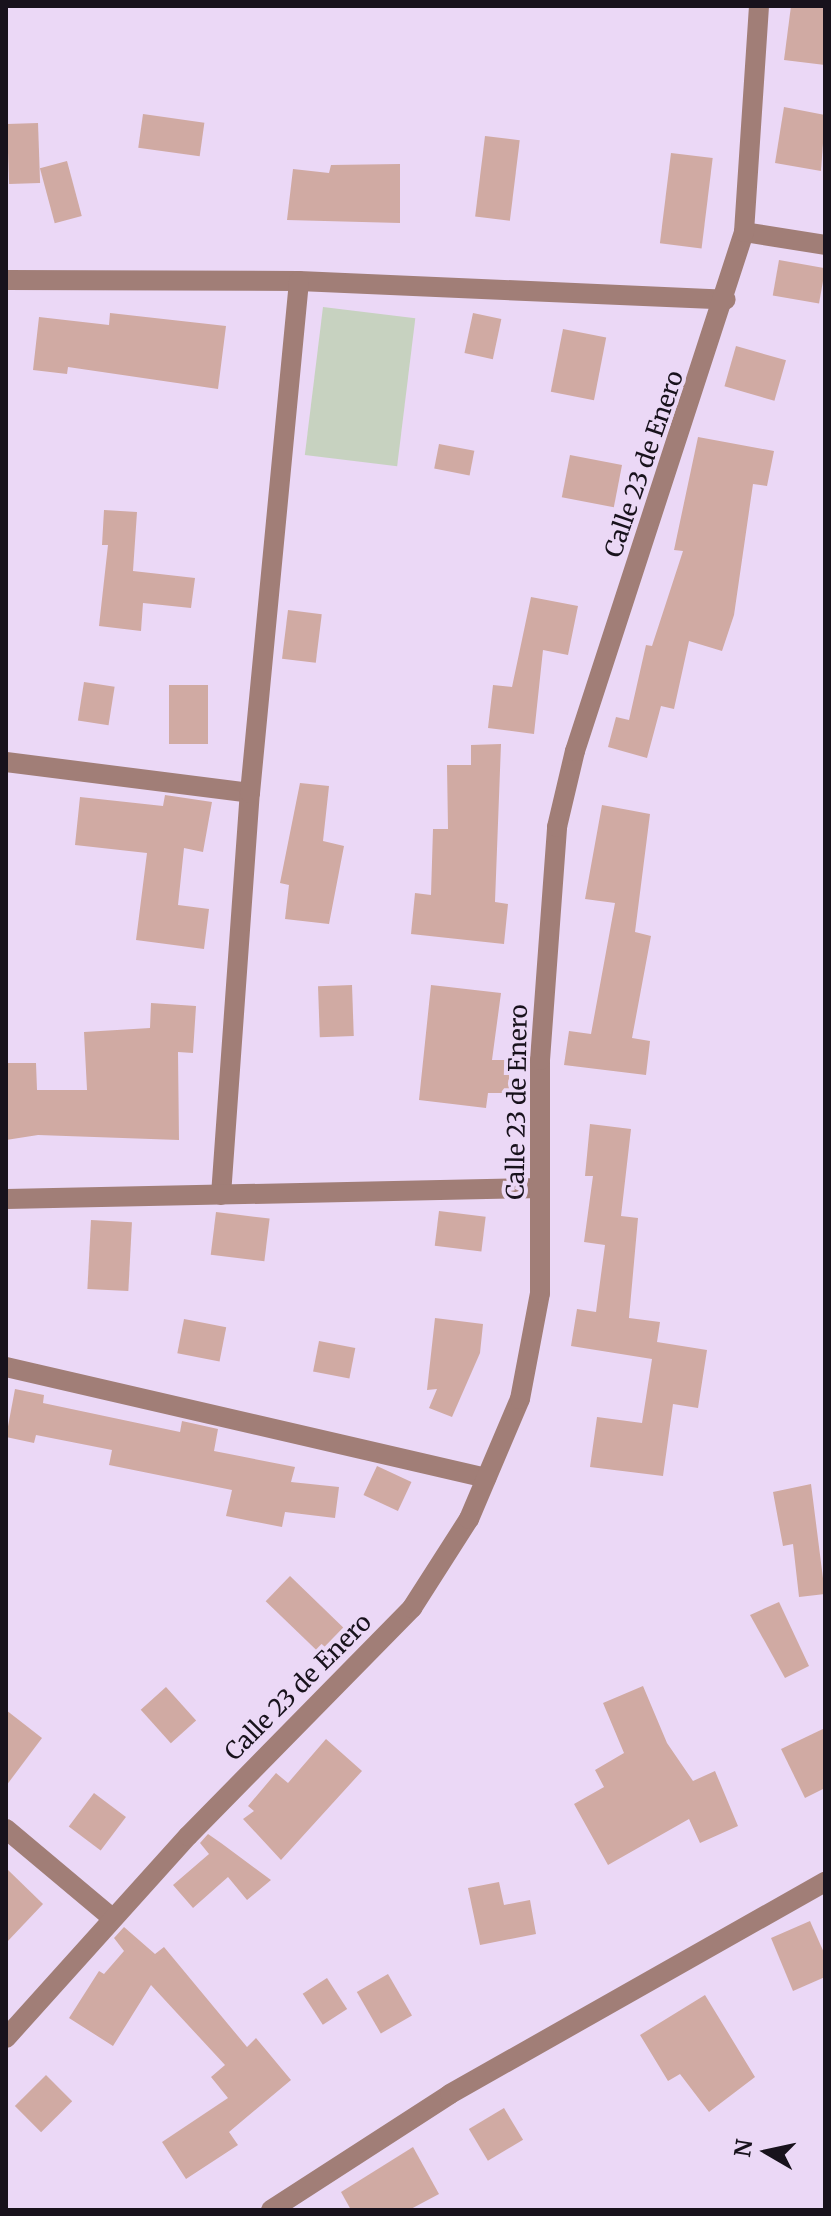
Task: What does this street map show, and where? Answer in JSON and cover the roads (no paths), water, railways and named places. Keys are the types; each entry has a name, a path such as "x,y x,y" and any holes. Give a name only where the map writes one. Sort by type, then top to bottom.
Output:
{"street":[{"name":"Calle 23 de Enero","path":"6,2038 112,1918 412,1608 449,1557 520,1399 533,1346 541,1278 540,1188 550,900 565,789 726,300 744,232 759,6"},
{"path":"744,232 825,245"},
{"path":"6,280 299,281 726,300"},
{"path":"221,1195 250,793 299,281"},
{"path":"6,762 250,793"},
{"path":"6,1199 540,1188"},
{"path":"6,1367 486,1478"},
{"path":"6,1829 112,1918"},
{"path":"271,2210 450,2094 825,1882"}]}
